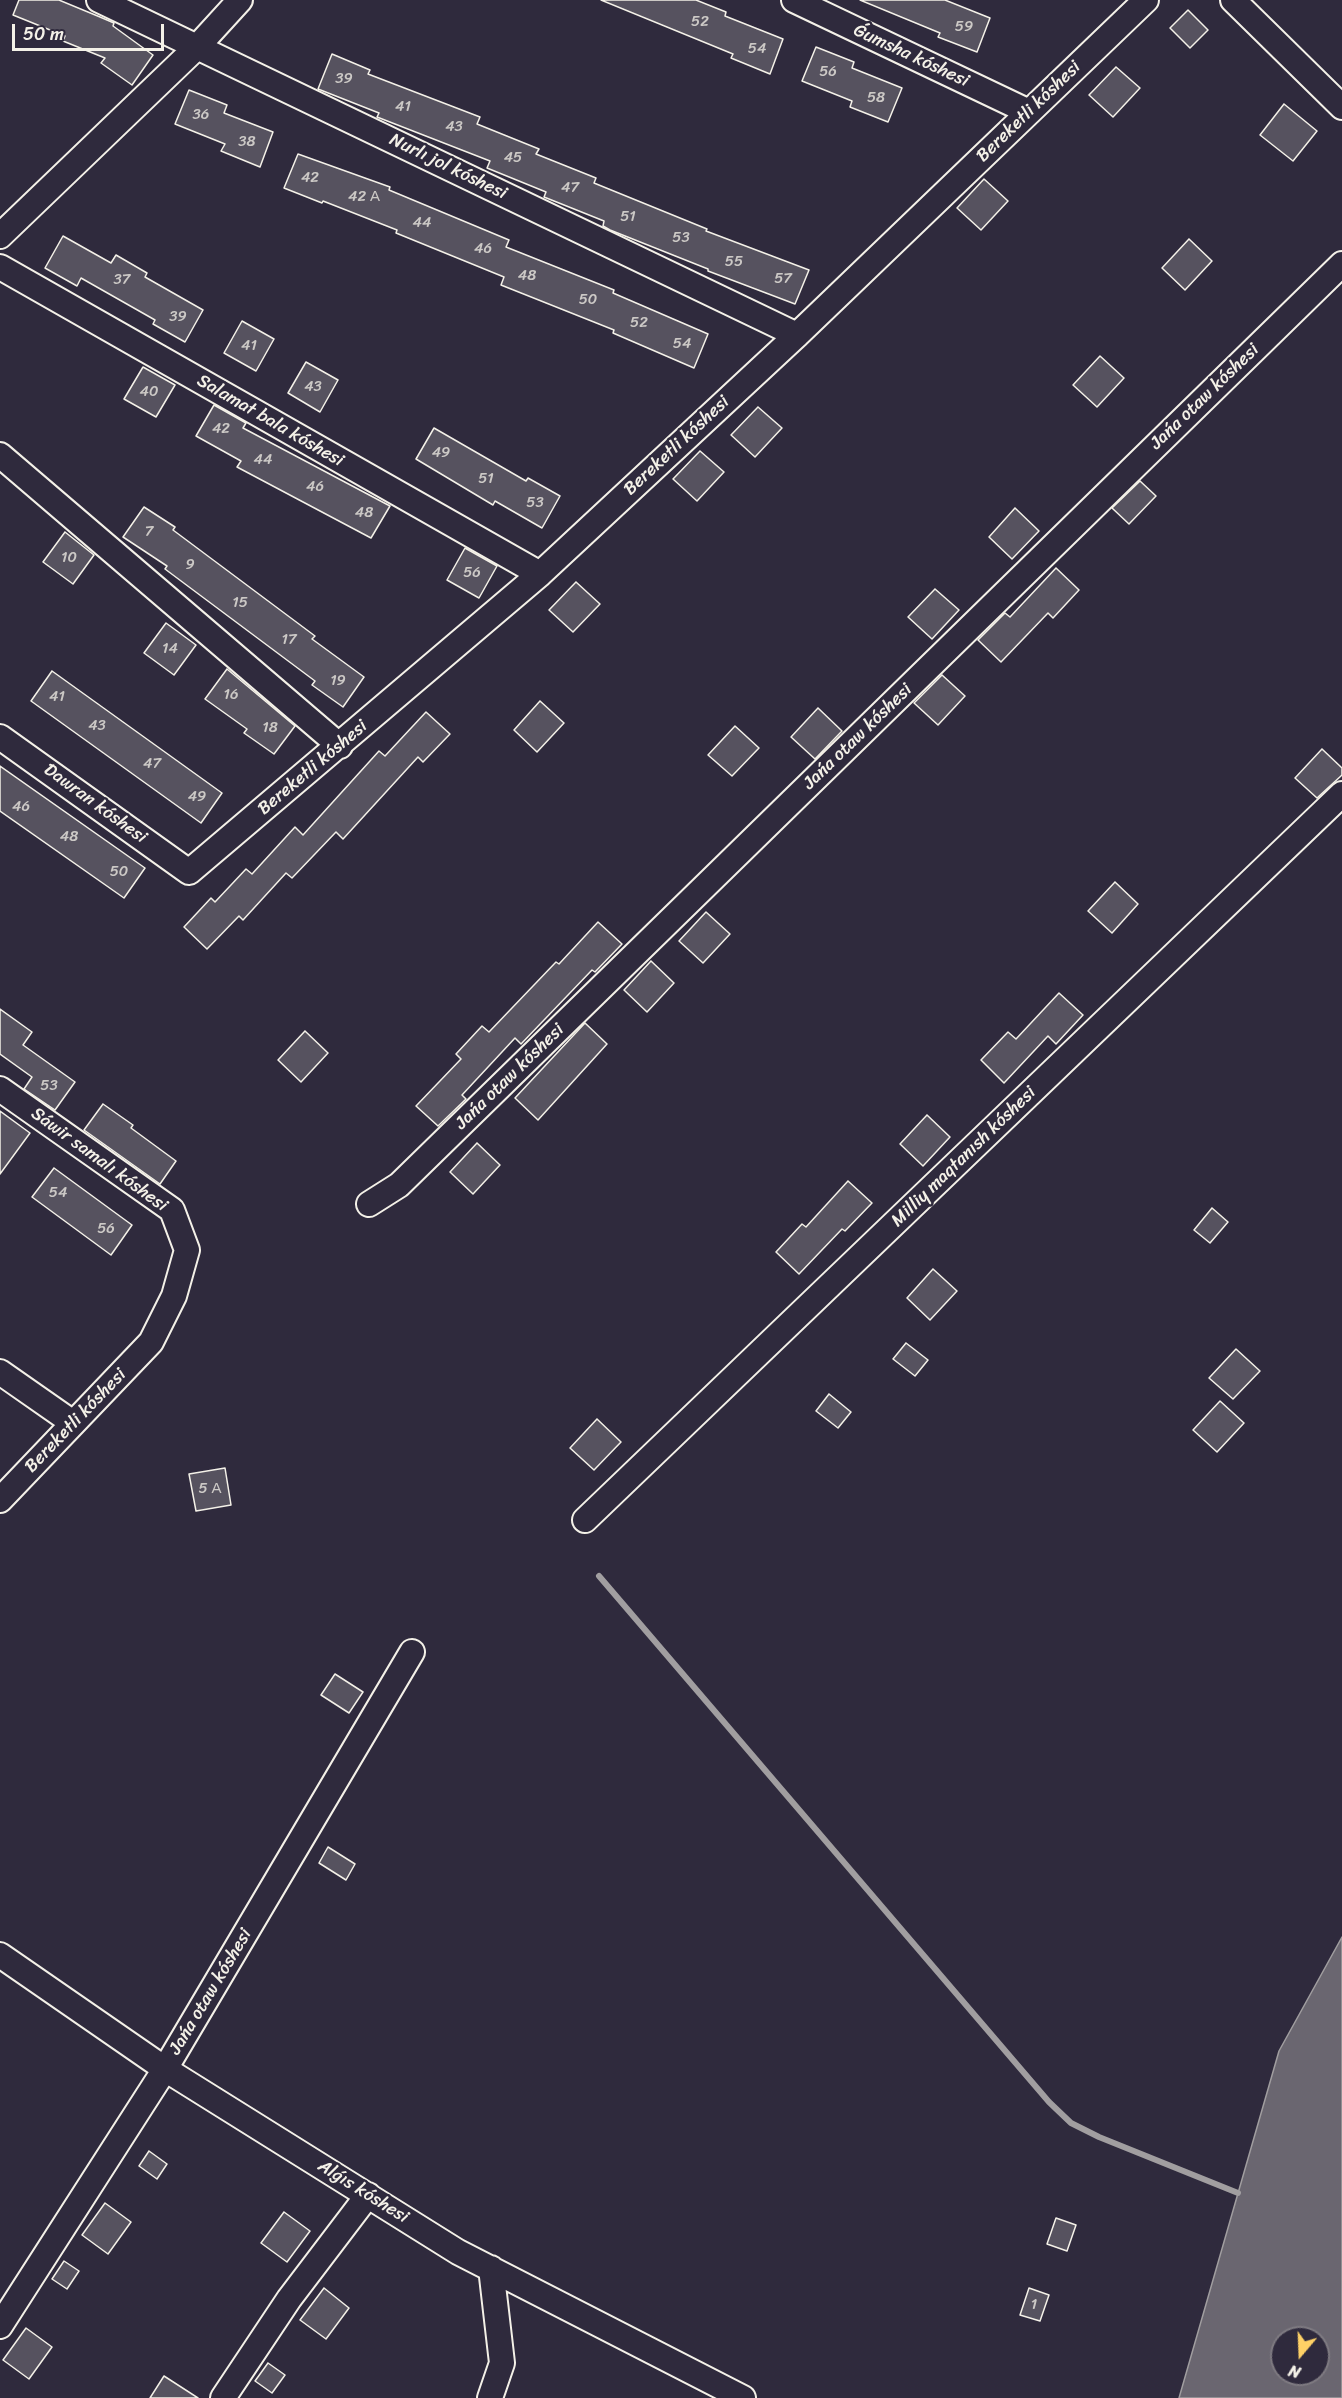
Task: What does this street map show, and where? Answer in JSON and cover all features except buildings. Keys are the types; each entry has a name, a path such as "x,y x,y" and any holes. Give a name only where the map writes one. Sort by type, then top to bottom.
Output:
{"street":[{"name":"Nurlı jol kóshesi","path":"99,0 796,335"},
{"path":"0,236 198,46 240,0"},
{"name":"Ǵumsha kóshesi","path":"794,0 1029,112"},
{"name":"Bereketli kóshesi","path":"189,872 540,574 796,335 1146,0"},
{"path":"1233,0 1342,107"},
{"name":"Jańa otaw kóshesi","path":"369,1204 399,1185 1342,264"},
{"name":"Salamat bala kóshesi","path":"0,267 540,574"},
{"path":"0,455 340,746"},
{"name":"Dawran kóshesi","path":"0,736 189,872"},
{"name":"Milliy maqtanısh kóshesi","path":"585,1520 1342,794"},
{"name":"Sáwir samalı kóshesi","path":"0,1089 172,1210 188,1250 174,1296 151,1342"},
{"name":"Bereketli kóshesi","path":"0,1500 151,1342"},
{"path":"0,1372 73,1423"},
{"name":"Jańa otaw kóshesi","path":"0,2326 165,2069 412,1652"},
{"name":"Alǵıs kóshesi","path":"0,1955 165,2069 458,2252 743,2398"},
{"path":"223,2398 289,2299 368,2195"},
{"path":"490,2398 502,2363 491,2268"}],"shaded area":[{"path":"1342,1937 1342,2398 1179,2398 1279,2051"}],"waterway":[{"path":"599,1576 1049,2102 1071,2123 1099,2137 1238,2193"}]}
